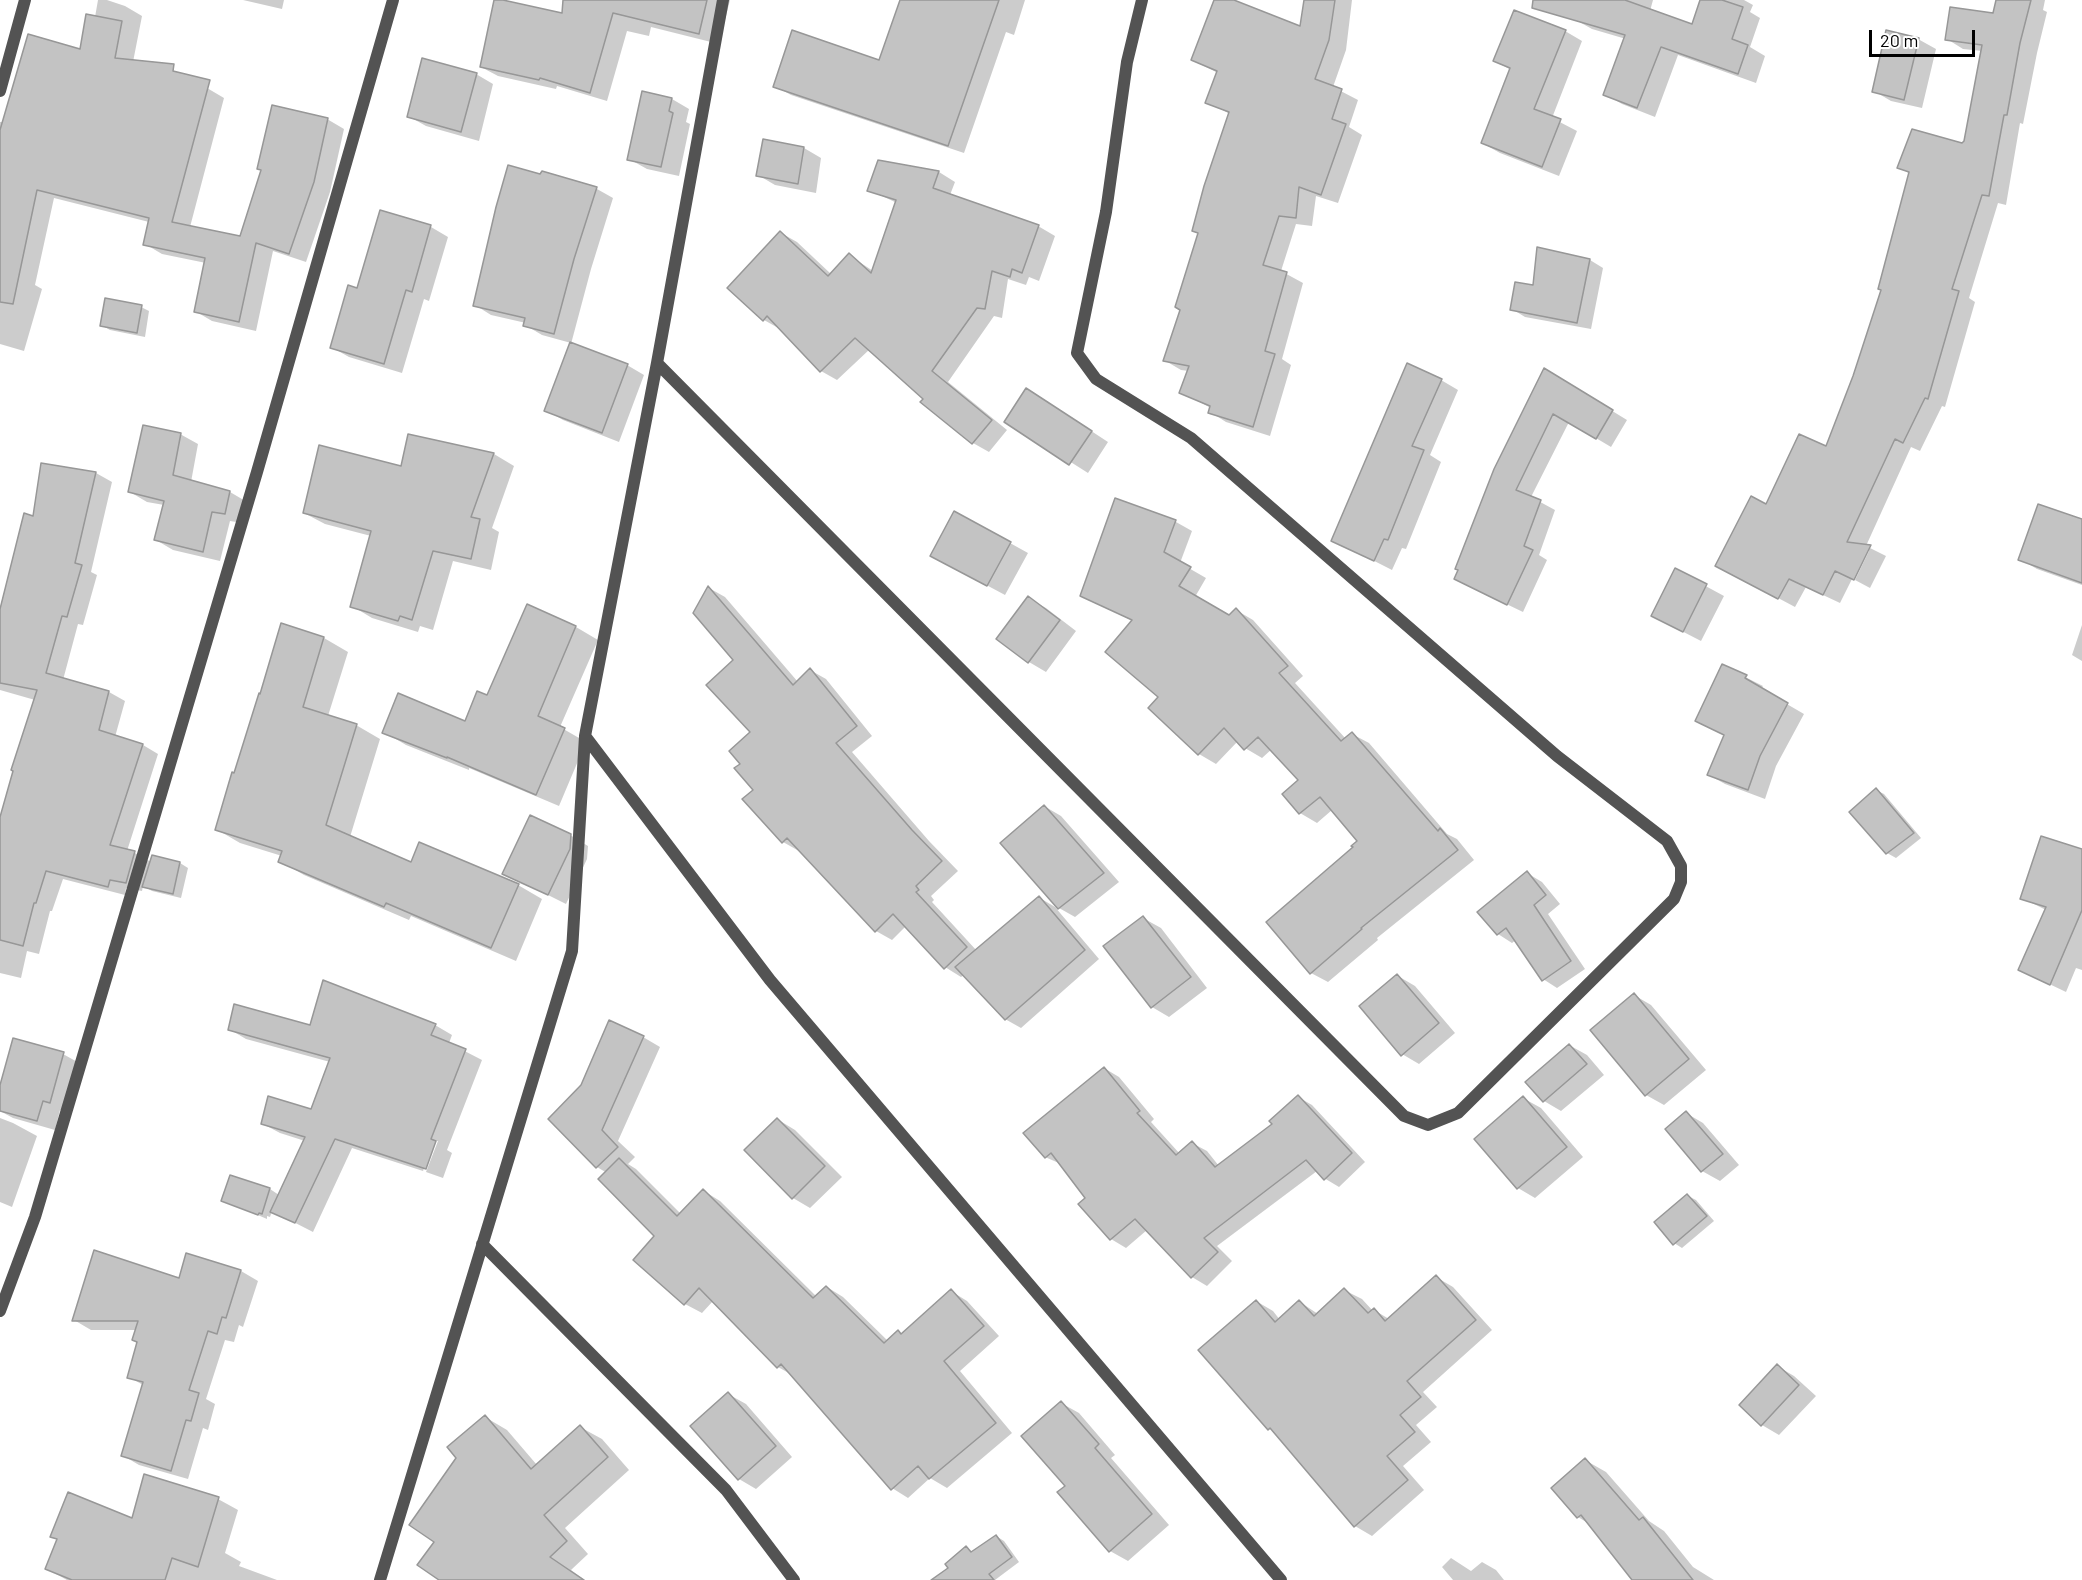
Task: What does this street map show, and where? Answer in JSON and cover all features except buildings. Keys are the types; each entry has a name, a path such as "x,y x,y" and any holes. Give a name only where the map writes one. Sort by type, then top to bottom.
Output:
{"street":[{"path":"0,91 25,0"},
{"path":"0,1311 36,1217 257,472 393,0"},
{"path":"380,1580 572,951 585,736 657,363 723,0"},
{"path":"657,363 1404,1116 1428,1125 1458,1113 1674,899 1681,882 1682,866 1667,841 1557,756 1191,438 1096,379 1077,353 1106,212 1127,62 1142,0"},
{"path":"585,736 770,980 1281,1580"},
{"path":"482,1244 726,1490 794,1580"}]}
